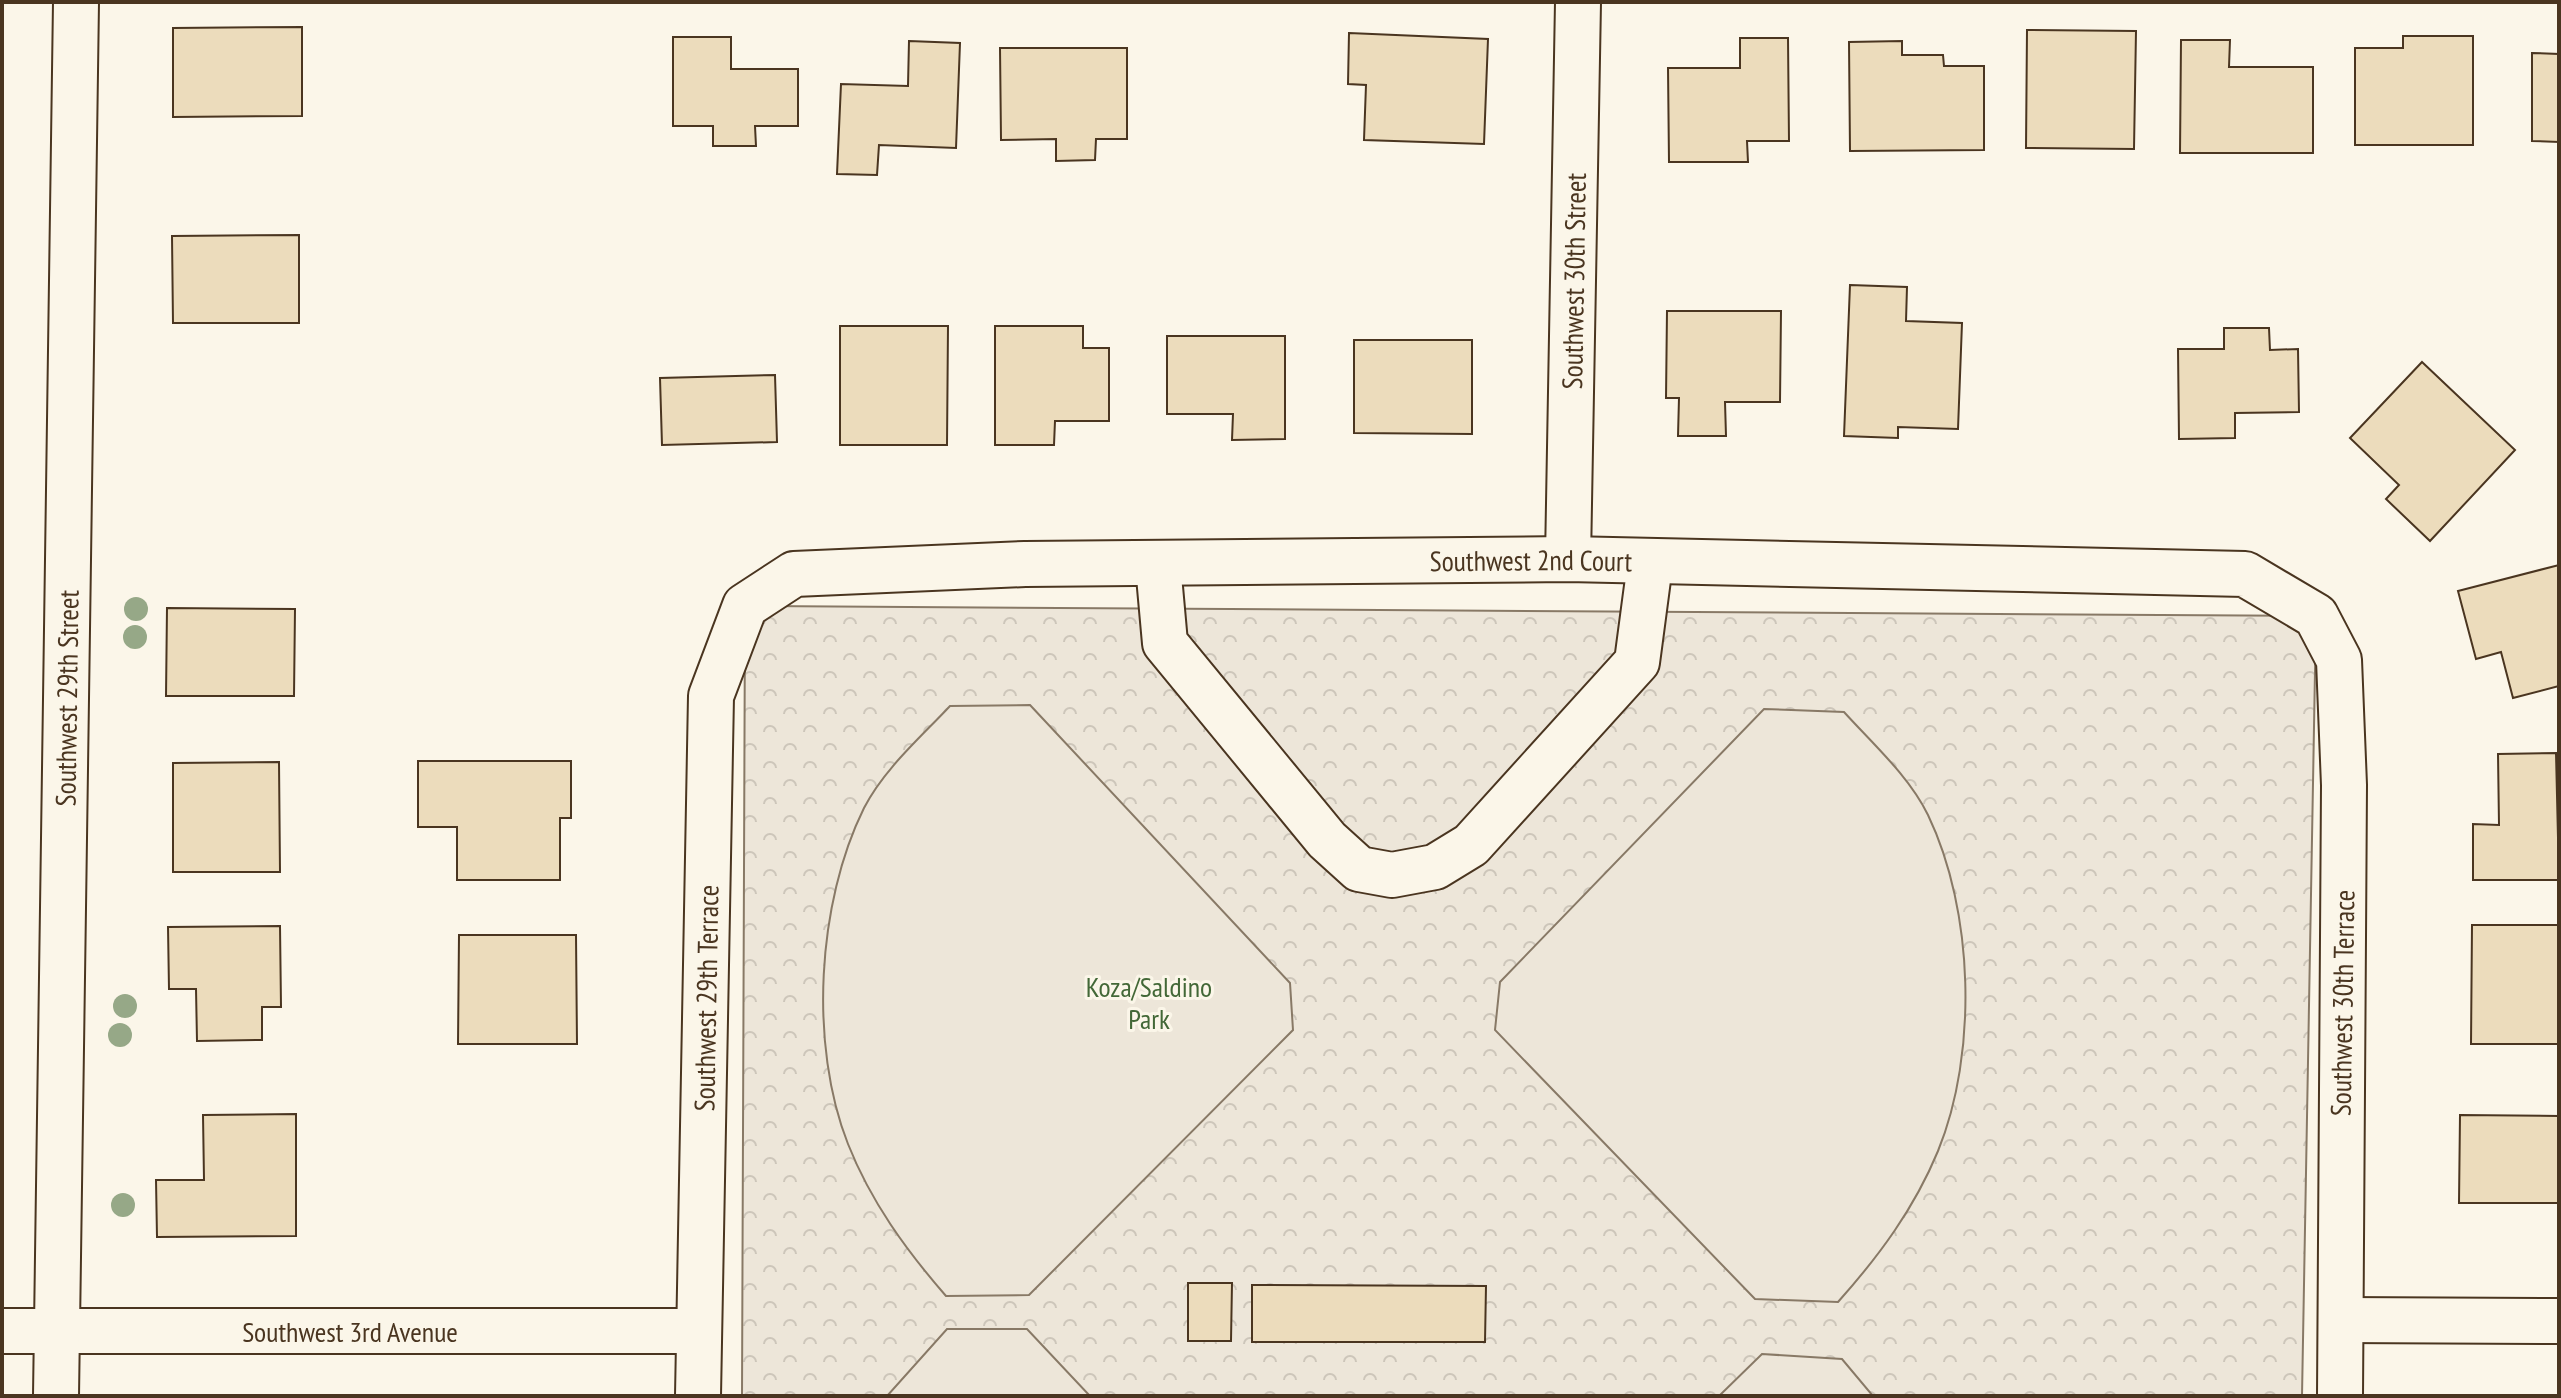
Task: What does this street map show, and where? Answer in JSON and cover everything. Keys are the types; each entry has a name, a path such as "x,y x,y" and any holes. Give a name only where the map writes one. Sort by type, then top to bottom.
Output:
{"street":[{"name":"Southwest 29th Street","path":"56,1396 76,2"},
{"name":"Southwest 30th Street","path":"1568,559 1578,2"},
{"name":"Southwest 2nd Court","path":"745,606 794,574 1025,564 1568,559 1650,564 1912,565 2245,574 2316,616"},
{"path":"1158,565 1165,643 1327,840 1359,869 1392,875 1435,867 1471,845 1637,662 1650,564"},
{"name":"Southwest 29th Terrace","path":"698,1396 711,696 745,606"},
{"name":"Southwest 30th Terrace","path":"2316,616 2339,660 2342,738 2340,1396"},
{"path":"2341,1320 2559,1321"},
{"name":"Southwest 3rd Avenue","path":"2,1331 699,1331"}],"green space":[{"name":"Koza/Saldino Park","path":"745,606 2316,616 2302,1396 742,1396"},
{"path":"1030,705 1290,983 1293,1030 1029,1295 946,1296 891,1224 867,1186 848,1144 827,1063 824,974 828,930 848,846 864,808 904,754 950,706"},
{"path":"1764,709 1844,712 1889,760 1928,815 1955,894 1962,938 1965,1027 1960,1071 1938,1151 1918,1193 1894,1231 1838,1302 1755,1299 1495,1030 1500,982"},
{"path":"947,1329 1027,1329 1090,1396 887,1396"},
{"path":"1762,1354 1842,1359 1873,1396 1719,1396"}],"building":[{"path":"302,27 302,116 173,117 173,28"},
{"path":"2027,30 2136,31 2134,149 2026,148"},
{"path":"1349,33 1488,39 1484,144 1364,140 1366,85 1348,84"},
{"path":"2403,36 2473,36 2473,145 2355,145 2355,48 2403,48"},
{"path":"673,37 731,37 731,69 798,69 798,126 755,126 756,146 713,146 713,126 673,126"},
{"path":"1740,38 1788,38 1789,141 1747,141 1748,162 1669,162 1668,68 1740,68"},
{"path":"2181,40 2230,40 2229,67 2313,67 2313,153 2180,153"},
{"path":"909,41 960,43 956,148 879,145 877,175 837,174 841,84 908,86"},
{"path":"1902,41 1902,55 1943,55 1944,66 1984,66 1984,150 1850,151 1849,42"},
{"path":"1000,48 1127,48 1127,139 1096,139 1095,160 1056,161 1056,139 1001,140"},
{"path":"2532,53 2559,54 2559,142 2532,141"},
{"path":"299,235 299,323 173,323 172,236"},
{"path":"1850,285 1907,287 1906,321 1962,323 1958,429 1898,427 1898,438 1844,436"},
{"path":"1667,311 1781,311 1780,402 1725,402 1726,436 1678,436 1679,398 1666,398"},
{"path":"840,326 948,326 947,445 840,445"},
{"path":"995,326 1083,326 1083,348 1109,348 1109,421 1055,421 1054,445 995,445"},
{"path":"2224,328 2269,328 2270,350 2298,349 2299,412 2235,413 2235,438 2179,439 2178,349 2224,349"},
{"path":"1167,336 1285,336 1285,439 1232,440 1233,414 1167,414"},
{"path":"1354,340 1472,340 1472,434 1354,433"},
{"path":"2422,362 2515,450 2430,541 2386,499 2399,485 2350,438"},
{"path":"775,375 777,442 662,445 660,378"},
{"path":"2559,565 2559,686 2513,698 2501,652 2476,659 2458,591"},
{"path":"167,608 295,609 294,696 166,696"},
{"path":"2556,753 2559,880 2473,880 2473,824 2499,825 2498,754"},
{"path":"418,761 571,761 571,818 560,818 560,880 457,880 457,827 418,827"},
{"path":"279,762 280,872 173,872 173,763"},
{"path":"2472,925 2559,925 2559,1044 2471,1044"},
{"path":"280,926 281,1007 262,1007 262,1040 197,1041 196,989 169,989 168,927"},
{"path":"459,935 576,935 577,1044 458,1044"},
{"path":"296,1114 296,1236 157,1237 156,1180 204,1180 203,1115"},
{"path":"2460,1115 2559,1116 2559,1203 2459,1203"},
{"path":"1188,1283 1232,1283 1231,1341 1188,1341"},
{"path":"1252,1285 1486,1286 1485,1342 1252,1342"}]}
